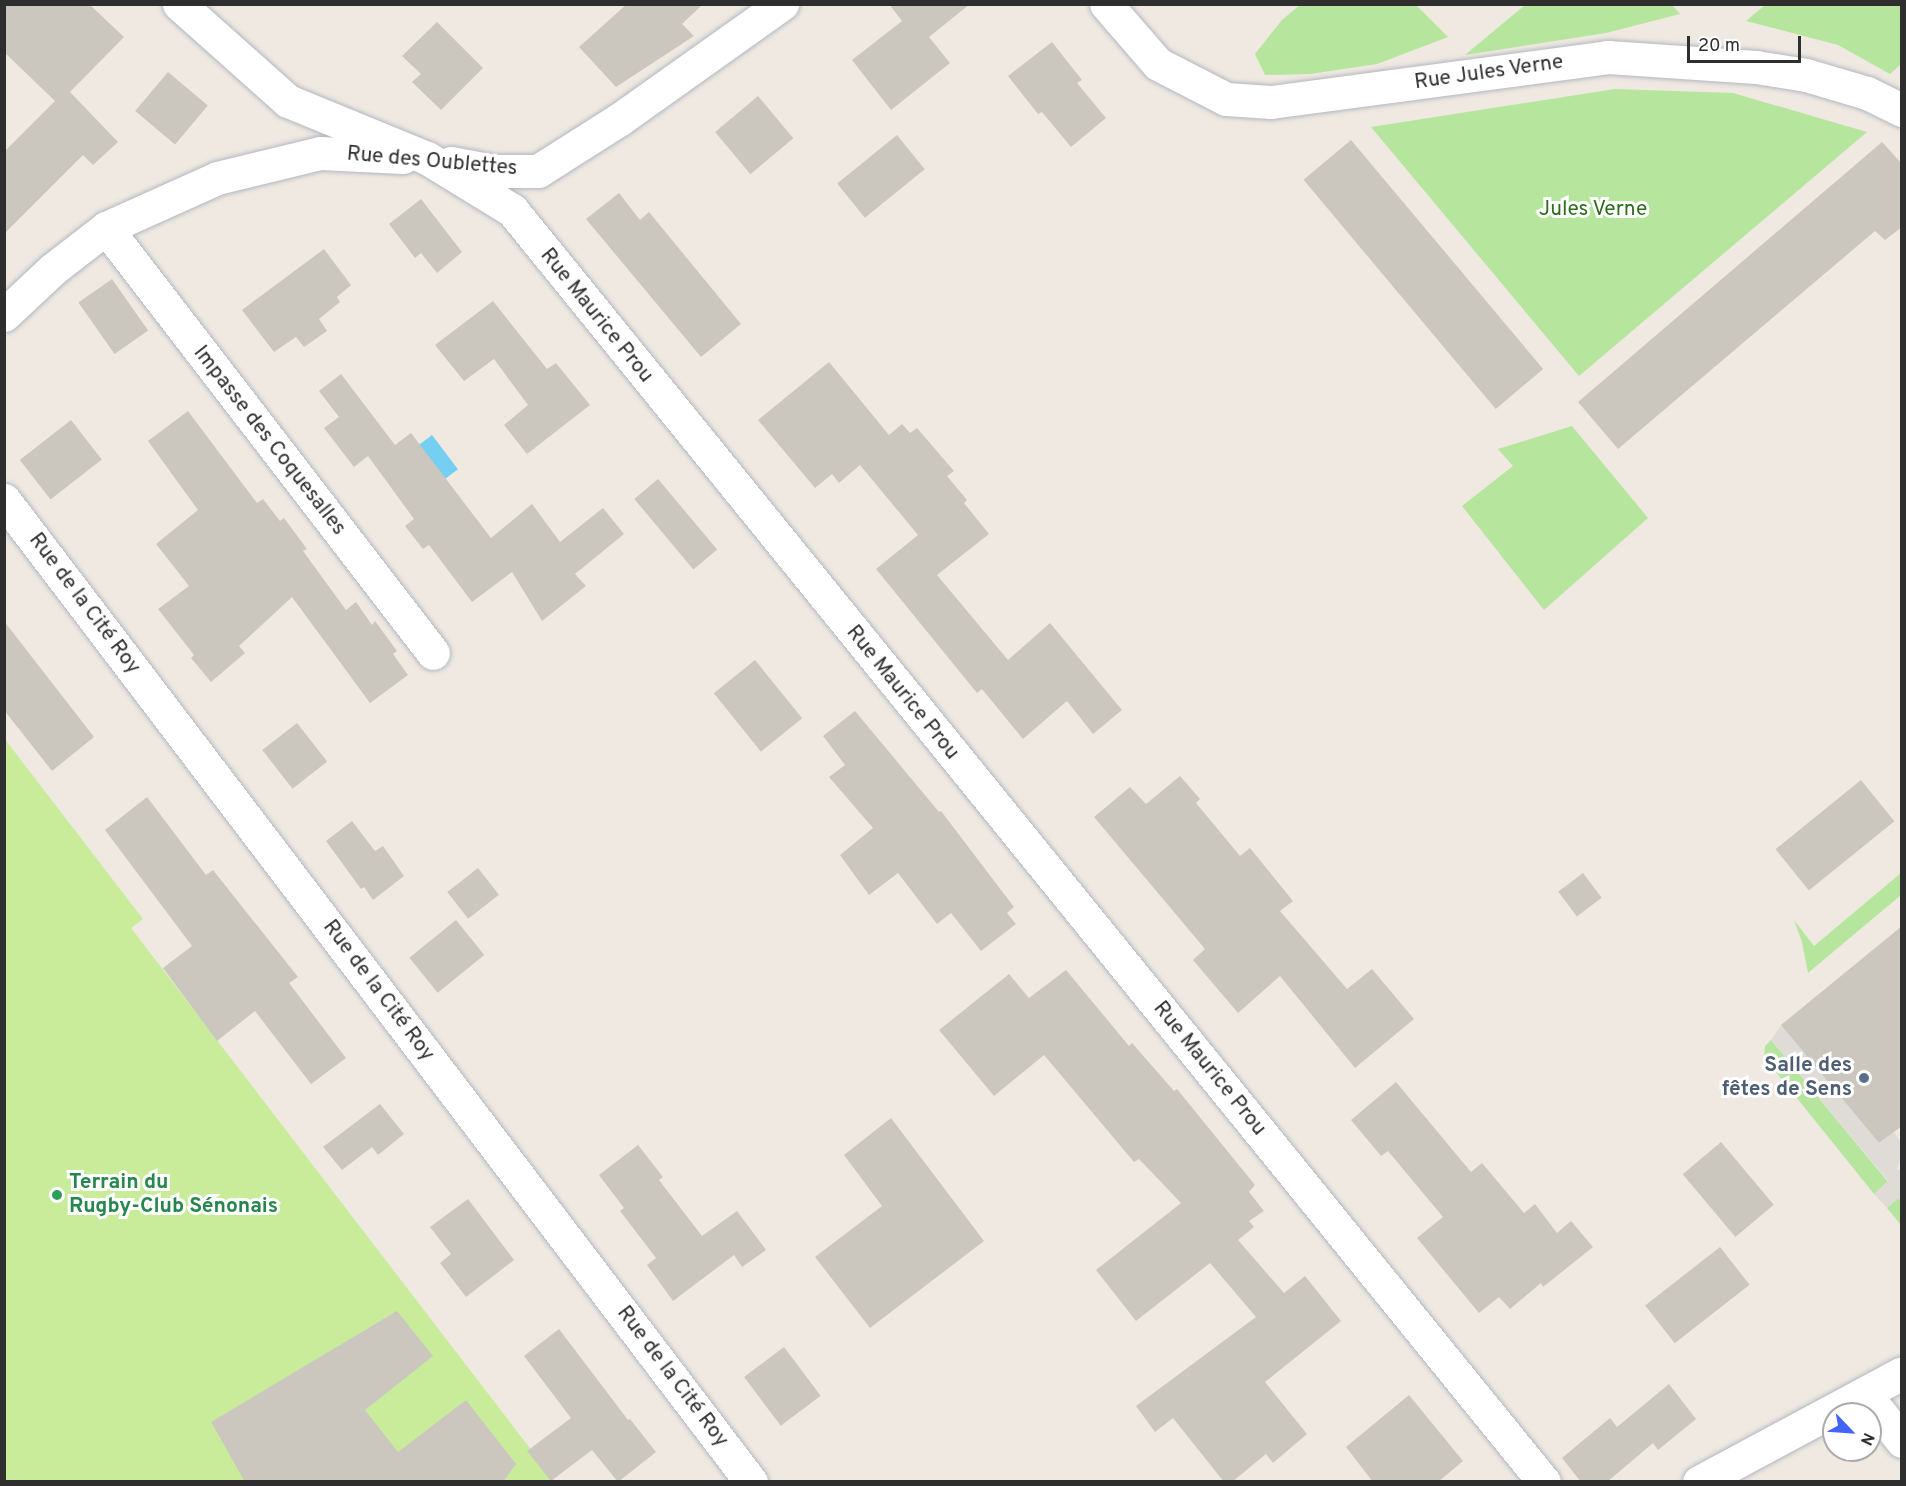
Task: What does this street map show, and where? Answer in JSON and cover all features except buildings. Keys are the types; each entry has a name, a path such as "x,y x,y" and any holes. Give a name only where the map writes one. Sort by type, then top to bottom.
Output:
{"street":[{"name":"Rue Maurice Prou","path":"179,4 288,101 428,158 512,210 1544,1482"},
{"name":"Rue des Oublettes","path":"4,315 53,269 106,228 217,178 320,153 428,158 493,171 538,171 620,119 782,4"},
{"name":"Rue Jules Verne","path":"1106,4 1158,64 1226,99 1271,102 1608,57 1756,67 1806,75 1867,93 1902,110"},
{"name":"Impasse des Coquesalles","path":"106,228 433,653"},
{"name":"Rue de la Cité Roy","path":"4,500 751,1482"},
{"path":"1699,1482 1902,1373"},
{"path":"1865,1394 1902,1441"}],"green space":[{"path":"1301,4 1416,5 1448,37 1377,64 1310,74 1265,75 1255,54 1282,20"},
{"path":"1525,5 1672,5 1680,14 1606,33 1465,55"},
{"path":"1765,5 1901,5 1901,64 1890,74 1838,45 1746,21"},
{"name":"Jules Verne","path":"1615,89 1733,93 1867,132 1579,376 1371,127"},
{"path":"1572,426 1648,518 1544,610 1462,506 1513,466 1498,449"},
{"path":"4,738 143,919 131,928 555,1481 5,1481"},
{"path":"1901,873 1901,895 1808,973 1802,942 1794,920 1814,946"},
{"path":"1771,1040 1888,1182 1874,1194 1764,1057 1765,1046"},
{"path":"1898,1198 1901,1201 1901,1225 1887,1208"}],"shaded area":[{"path":"1781,1025 1879,1143 1894,1132 1901,1142 1901,1157 1897,1169 1901,1171 1901,1201 1898,1198 1887,1208 1874,1194 1888,1181 1771,1040"}],"water":[{"path":"432,435 458,469 441,482 415,448"}],"place":[{"name":"Salle des fêtes de Sens","path":"1864,1078"},
{"name":"Terrain du Rugby-Club Sénonais","path":"57,1195"}]}
